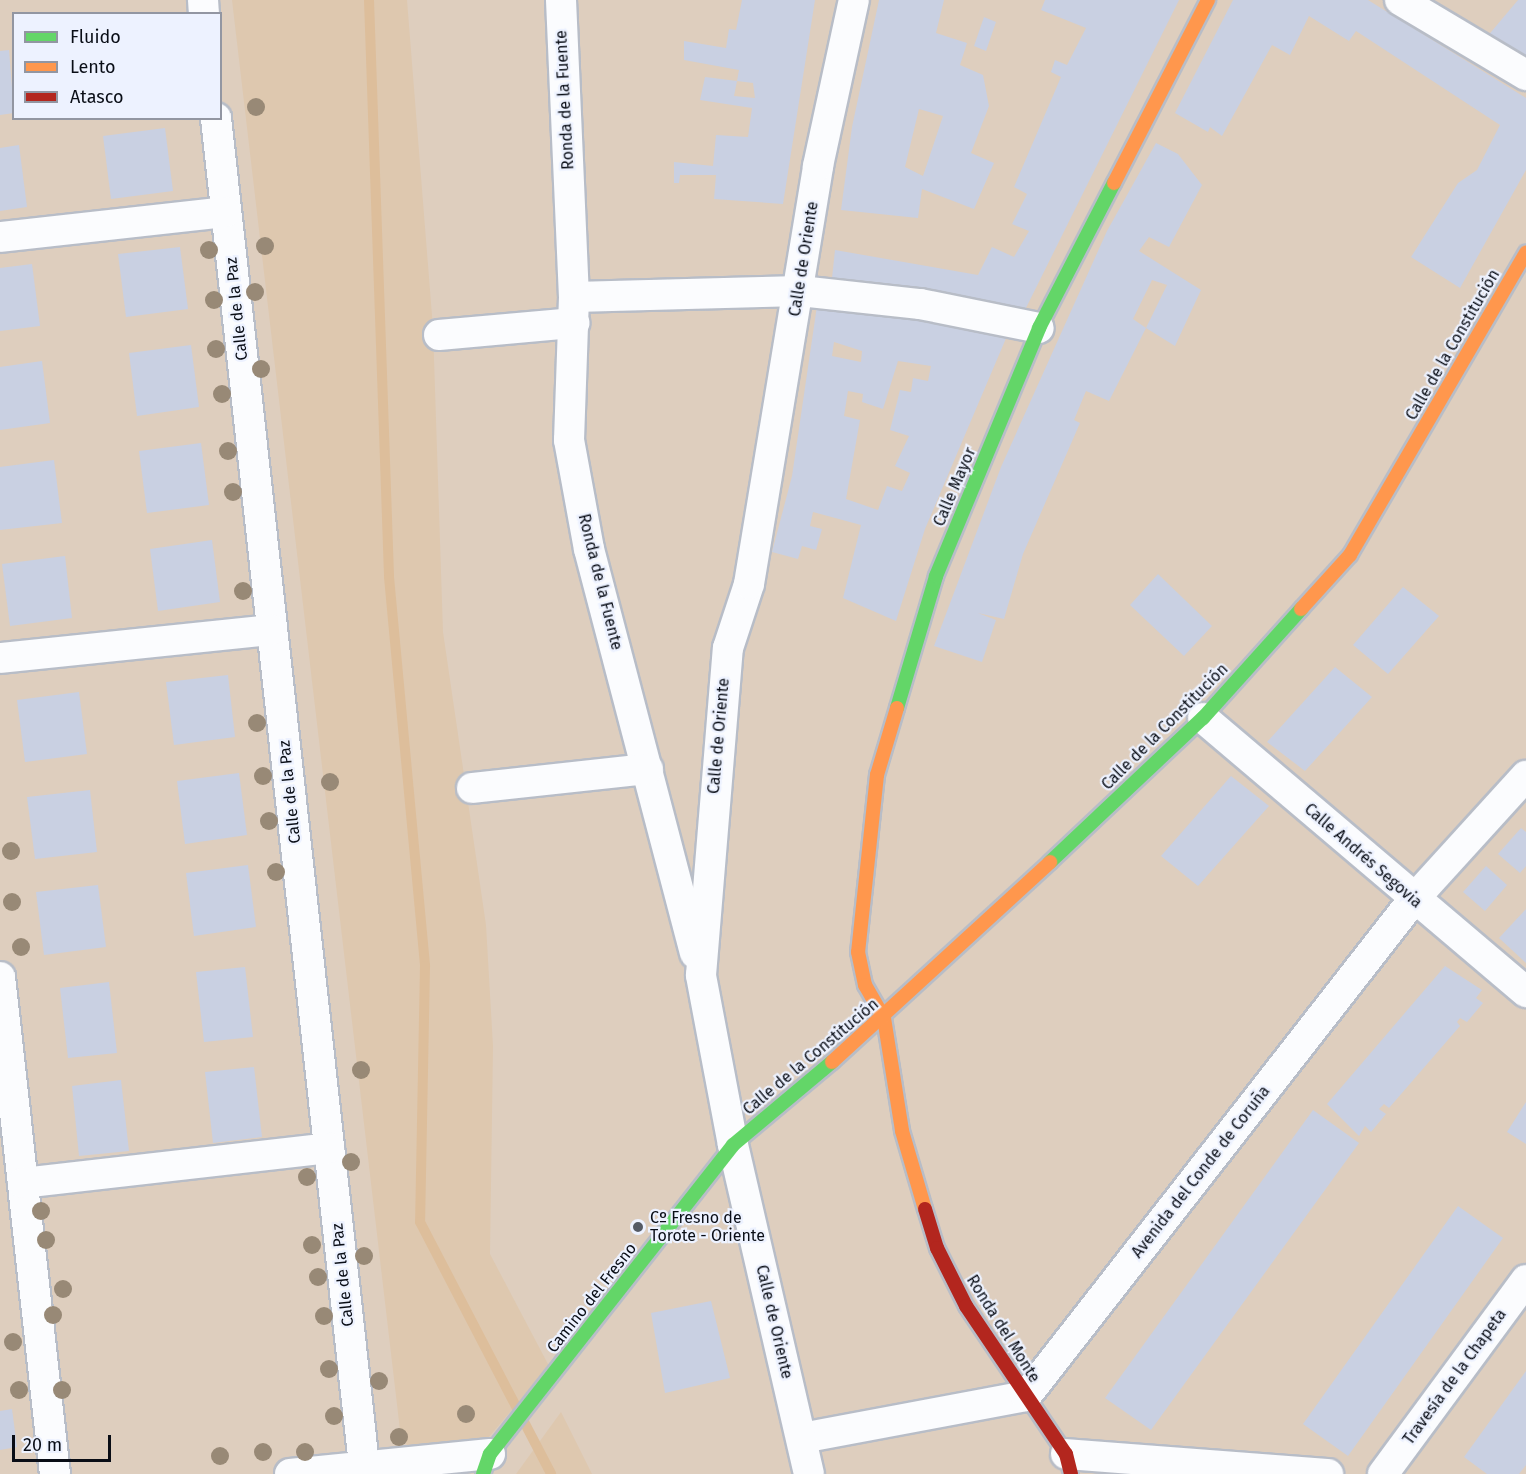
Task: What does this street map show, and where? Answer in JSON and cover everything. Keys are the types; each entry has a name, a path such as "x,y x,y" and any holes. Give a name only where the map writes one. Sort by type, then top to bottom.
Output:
{"street":[{"name":"Ronda de la Fuente","path":"561,0 574,310 569,440 589,549 701,975"},
{"name":"Calle de Oriente","path":"809,1474 733,1145 701,975 728,648 749,584 800,291 818,166 854,0"},
{"name":"Calle Mayor","path":"884,1018 865,985 858,952 877,775 936,576 1039,328 1208,0"},
{"path":"1400,0 1526,75"},
{"name":"Calle de la Paz","path":"216,120 364,1466"},
{"path":"0,237 226,212"},
{"name":"Calle de la Constitución","path":"733,1145 884,1018 1203,718 1350,555 1526,252"},
{"path":"439,335 574,310 800,291 920,304 1039,328"},
{"path":"0,658 272,630"},
{"name":"Calle Andrés Segovia","path":"1203,718 1413,900 1526,992"},
{"path":"472,788 648,769"},
{"name":"Avenida del Conde de Coruña","path":"1026,1396 1413,900 1526,776"},
{"path":"673,867 710,864"},
{"path":"0,977 3,1037 23,1183 56,1474"},
{"name":"Ronda del Monte","path":"884,1018 902,1131 937,1248 966,1306 1069,1464"},
{"name":"Camino del Fresno","path":"492,1455 733,1145"},
{"path":"23,1183 329,1148"},
{"name":"Travesía de la Chapeta","path":"1383,1474 1526,1280"},
{"path":"802,1437 1026,1396"},
{"path":"290,1474 492,1455"},
{"path":"1069,1464 1329,1474"}],"shaded area":[{"path":"0,0 1526,0 1526,1474 0,1474"},
{"path":"232,0 407,0 433,328 443,632 486,925 493,1046 490,1254 549,1366 483,1444 410,1452 400,1430"},
{"path":"561,1412 592,1474 516,1474"}],"building":[{"path":"742,0 815,0 783,204 714,199 716,175 680,175 679,183 674,183 674,162 713,166 716,135 748,137 752,108 700,100 705,77 737,81 739,70 684,60 684,41 726,48 729,29 736,30","holes":["737,81 753,83 755,98 734,96"]},
{"path":"879,0 944,0 936,33 967,43 960,65 983,75 989,106 971,153 994,163 974,209 922,189 918,218 841,210 852,127","holes":["919,109 943,116 923,176 905,167"]},
{"path":"1045,0 1179,0 1022,316 832,278 835,250 978,275 992,247 1014,257 1029,231 1012,224 1027,194 1014,187 1061,77 1051,72 1055,60 1067,65 1086,28 1041,10"},
{"path":"1233,0 1368,0 1526,98 1526,170 1460,288 1411,257 1458,183 1477,170 1500,125 1356,31 1349,41 1309,16 1290,55 1272,45 1222,136 1210,127 1208,132 1175,113"},
{"path":"1518,0 1526,0 1526,61 1486,38"},
{"path":"984,17 996,22 986,51 974,46"},
{"path":"9,50 12,113 0,115 0,51"},
{"path":"165,128 173,191 111,199 103,136"},
{"path":"1156,143 1178,154 1202,185 1169,247 1149,237 1139,251 1201,290 1175,346 1146,328 1109,401 1086,391 1074,420 1080,423 1023,554 1004,619 978,613 996,620 982,662 934,646 1001,467 1107,231","holes":["1152,280 1167,285 1146,328 1133,319"]},
{"path":"19,145 27,207 0,211 0,148"},
{"path":"180,247 188,309 126,317 118,254"},
{"path":"32,264 40,326 0,331 0,268"},
{"path":"818,299 1007,336 925,529 896,621 843,598 861,525 813,512 810,526 822,529 816,550 802,546 798,559 772,552 792,476","holes":["834,342 862,351 861,362 832,356","898,361 931,366 928,381 913,378 911,392 900,390 890,430 909,436 895,466 910,473 902,491 887,486 878,510 846,499 860,420 844,416 848,391 863,394 862,402 883,409"]},
{"path":"191,345 199,407 137,416 129,353"},
{"path":"42,361 50,423 0,430 0,367"},
{"path":"201,443 209,505 147,513 139,451"},
{"path":"54,460 62,523 0,530 0,467"},
{"path":"212,540 220,602 158,611 150,549"},
{"path":"65,556 72,618 10,626 2,564"},
{"path":"1158,574 1212,626 1184,656 1130,605"},
{"path":"1403,587 1439,616 1388,674 1353,645"},
{"path":"1335,667 1372,697 1305,771 1267,742"},
{"path":"228,675 235,737 174,745 166,682"},
{"path":"79,692 87,754 25,762 17,700"},
{"path":"239,773 247,835 185,844 177,781"},
{"path":"1231,776 1269,806 1198,886 1161,856"},
{"path":"90,790 97,852 35,859 27,797"},
{"path":"1521,828 1526,832 1526,866 1520,873 1498,854"},
{"path":"248,865 256,927 194,936 186,873"},
{"path":"1486,866 1507,885 1485,911 1463,892"},
{"path":"98,885 106,947 44,955 36,892"},
{"path":"1526,909 1526,963 1499,938"},
{"path":"1445,966 1482,990 1476,998 1483,1003 1467,1022 1460,1018 1457,1022 1460,1026 1389,1108 1384,1104 1379,1109 1386,1114 1371,1132 1365,1126 1359,1136 1327,1104"},
{"path":"245,967 253,1037 204,1042 196,972"},
{"path":"109,982 117,1053 68,1058 60,988"},
{"path":"254,1067 262,1137 213,1143 205,1072"},
{"path":"121,1080 129,1151 79,1156 72,1086"},
{"path":"1526,1102 1526,1144 1507,1132"},
{"path":"1313,1110 1359,1143 1151,1430 1105,1398"},
{"path":"1458,1206 1503,1238 1348,1456 1303,1424"},
{"path":"711,1301 730,1378 665,1393 651,1313"},
{"path":"1526,1371 1526,1465 1519,1474 1487,1474 1464,1457"},
{"path":"12,1409 17,1447 0,1450 0,1411"}],"waterway":[{"path":"369,0 389,577 425,966 420,1222 551,1474"}],"traffic: fast":[{"path":"897,708 936,576 1039,328 1114,183"},
{"path":"1050,862 1203,718 1301,609"},
{"path":"483,1474 490,1454 733,1145 832,1062"}],"traffic: slow":[{"path":"1114,183 1208,0"},
{"path":"1301,609 1350,555 1526,252"},
{"path":"897,708 877,775 858,952 865,985 884,1018 902,1131 925,1209"},
{"path":"832,1062 1050,862"}],"traffic: jam":[{"path":"925,1209 937,1248 966,1306 1066,1454 1071,1474"}],"place":[{"name":"Cº Fresno de Torote - Oriente","path":"638,1227"}]}
